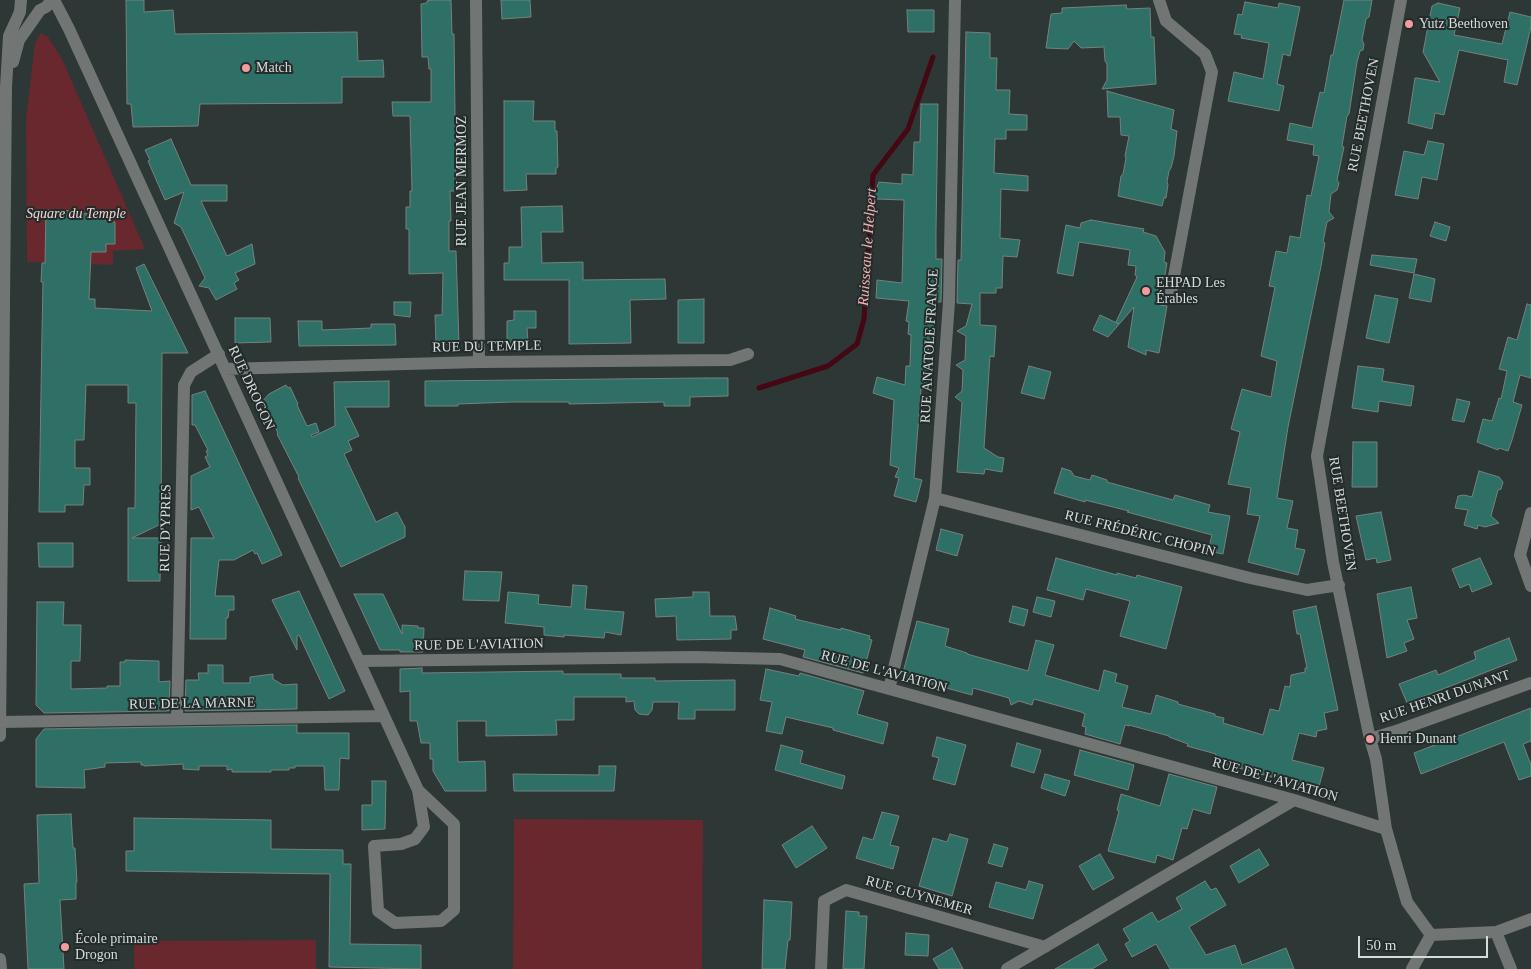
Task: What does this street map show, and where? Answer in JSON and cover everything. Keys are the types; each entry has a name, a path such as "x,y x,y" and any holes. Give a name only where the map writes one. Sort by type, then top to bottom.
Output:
{"street":[{"path":"0,736 6,86 9,36 20,12 21,0"},
{"path":"26,0 29,5 40,10"},
{"path":"6,86 19,40 40,10 53,0"},
{"name":"RUE DROGON","path":"53,0 70,29 418,790 424,827 415,839 401,844 374,846 378,912 395,923 441,921 454,910 454,824 418,790"},
{"name":"RUE JEAN MERMOZ","path":"476,0 479,362"},
{"name":"RUE ANATOLE FRANCE","path":"889,689 936,498 949,302 955,0"},
{"path":"1158,0 1166,21 1205,54 1212,72 1171,292"},
{"name":"RUE BEETHOVEN","path":"1401,0 1317,456 1333,562 1370,739 1376,759 1386,829 1407,902 1431,935"},
{"name":"RUE D'YPRES","path":"177,719 184,385 191,372 219,354"},
{"name":"RUE DU TEMPLE","path":"226,369 479,362 730,360 748,354"},
{"name":"RUE FRÉDÉRIC CHOPIN","path":"936,498 1307,590 1339,585"},
{"path":"1531,513 1520,555 1531,586"},
{"name":"RUE DE L'AVIATION","path":"359,661 694,657 780,659 1294,800 1386,829"},
{"name":"RUE HENRI DUNANT","path":"1370,739 1531,683"},
{"name":"RUE DE LA MARNE","path":"0,722 384,716"},
{"path":"1007,969 1294,800"},
{"name":"RUE GUYNEMER","path":"821,969 824,901 846,890 1045,947"},
{"path":"1412,969 1431,935 1496,932 1531,919"},
{"path":"1496,932 1511,969"},
{"path":"0,959 1,969"}],"green space":[{"name":"Square du Temple","path":"41,33 48,37 62,59 145,249 113,251 113,265 27,262 26,119 35,43"},
{"path":"514,819 703,820 702,969 513,969"},
{"path":"316,940 316,969 134,969 134,941"}],"building":[{"name":"Match","path":"126,0 144,0 144,12 173,10 175,34 357,32 358,61 383,60 384,77 342,77 342,103 200,104 198,126 133,127 131,104 127,104"},
{"path":"431,0 451,0 452,34 454,34 456,191 450,191 449,251 456,251 459,344 436,344 435,315 442,315 443,273 409,274 409,229 406,229 406,207 410,207 410,191 412,191 410,116 393,116 392,102 431,102 431,69 429,69 428,57 422,57 421,4"},
{"path":"501,0 530,0 531,17 502,19"},
{"path":"1344,0 1372,0 1369,17 1366,19 1362,40 1364,44 1363,50 1360,51 1357,62 1349,114 1347,116 1342,146 1344,147 1337,180 1339,183 1337,190 1331,194 1329,212 1334,218 1327,222 1321,266 1288,427 1277,498 1293,501 1287,528 1298,530 1295,548 1305,550 1298,575 1248,562 1260,516 1247,514 1251,488 1228,484 1240,432 1231,429 1242,389 1271,397 1277,361 1261,356 1275,287 1269,286 1276,251 1287,253 1290,236 1300,238 1307,195 1311,196 1319,156 1313,155 1314,145 1287,140 1290,123 1312,128 1320,92 1324,93"},
{"path":"1245,2 1278,8 1279,3 1300,7 1290,56 1283,54 1277,84 1284,86 1279,111 1228,101 1234,72 1263,79 1269,43 1241,38 1242,35 1234,34 1238,14 1242,15"},
{"path":"1438,3 1460,8 1454,35 1502,44 1510,12 1531,17 1531,27 1517,85 1504,82 1508,60 1459,50 1444,115 1435,113 1432,129 1408,123 1415,78 1440,82 1423,52 1432,6"},
{"path":"1126,5 1127,9 1150,8 1151,37 1154,37 1156,84 1102,89 1107,80 1104,47 1081,48 1074,41 1068,49 1046,48 1051,14 1062,13 1062,8"},
{"path":"907,10 934,10 934,32 908,32"},
{"path":"966,32 990,33 990,58 997,58 996,90 1010,90 1009,114 1027,115 1027,130 1006,130 1006,139 995,139 994,173 1028,176 1028,191 1001,189 1000,238 1020,240 1017,257 1003,256 1002,288 996,288 996,293 980,293 980,325 996,326 994,357 990,356 984,448 998,457 1004,458 1002,472 985,469 984,474 957,472 962,402 955,397 962,391 963,370 956,365 965,360 966,336 957,331 966,326 972,304 957,303 958,260 961,260"},
{"path":"1107,91 1174,110 1171,129 1177,131 1174,156 1169,171 1166,198 1164,198 1162,206 1118,196 1129,136 1121,135 1120,117 1108,117"},
{"path":"504,101 534,101 533,121 555,121 558,167 556,168 556,174 526,174 527,190 504,191"},
{"path":"921,104 938,104 936,259 942,259 941,302 935,302 932,344 928,343 929,389 921,389 914,478 922,480 916,502 894,496 899,478 895,477 899,468 890,465 894,400 873,393 877,377 905,385 906,366 910,366 911,335 908,334 909,322 906,321 909,301 876,298 877,280 902,283 904,200 876,199 876,189 879,182 902,184 902,174 913,175 914,142 920,142"},
{"path":"171,139 191,185 227,185 227,201 201,201 227,256 252,244 255,264 235,273 239,280 234,283 237,289 216,300 209,288 199,286 205,278 181,227 174,223 184,192 165,200 148,161 150,160 145,150"},
{"path":"1428,141 1444,144 1437,180 1422,177 1418,199 1395,195 1404,151 1424,155"},
{"path":"562,206 563,232 541,232 542,263 583,262 583,280 665,279 666,299 630,300 631,343 569,344 569,280 504,280 504,263 509,263 509,247 522,247 521,207"},
{"path":"46,210 74,211 74,214 106,213 106,222 115,222 115,244 106,244 106,252 91,252 89,299 95,299 95,308 152,311 136,268 144,264 188,353 162,353 161,524 132,538 161,538 160,581 128,581 128,508 135,508 136,403 128,403 128,385 86,385 84,440 75,440 75,468 90,468 90,485 84,485 83,505 65,505 65,512 39,512 43,282 41,282 42,263 45,263"},
{"name":"EHPAD Les Érables","path":"1091,220 1144,229 1143,232 1156,236 1165,252 1164,262 1167,263 1160,305 1167,306 1159,353 1146,350 1146,355 1128,347 1134,307 1108,337 1093,330 1100,315 1119,324 1116,322 1137,277 1135,275 1136,266 1128,265 1130,250 1079,242 1073,276 1057,273 1066,225 1080,228 1081,223"},
{"path":"1435,222 1450,227 1446,241 1430,236"},
{"path":"1372,255 1417,259 1414,273 1370,265"},
{"path":"1414,274 1435,279 1431,302 1409,298"},
{"path":"1375,295 1398,299 1389,343 1366,338"},
{"path":"704,299 704,343 678,343 678,300"},
{"path":"394,302 411,302 410,317 394,315"},
{"path":"1527,304 1531,305 1531,378 1520,375 1513,402 1522,405 1512,440 1508,451 1499,448 1498,450 1477,442 1483,419 1492,421 1499,398 1501,399 1507,371 1499,369 1508,337 1517,340"},
{"path":"514,311 536,311 536,328 527,328 528,342 507,343 507,321 514,320"},
{"path":"235,318 270,318 271,342 235,343"},
{"path":"298,321 322,321 322,330 371,328 371,324 395,324 396,345 299,346"},
{"path":"1029,366 1051,372 1044,399 1021,393"},
{"path":"1358,366 1384,369 1382,381 1414,386 1411,406 1379,401 1378,412 1352,408"},
{"path":"728,378 728,396 690,397 690,406 664,406 664,402 569,404 569,402 512,402 458,404 458,406 425,406 425,381"},
{"path":"389,381 389,407 345,407 359,436 348,441 352,450 344,454 376,522 397,512 405,527 405,537 341,567 278,433 261,403 269,394 286,385 288,388 290,387 307,426 316,423 319,432 311,435 312,437 335,426 334,382"},
{"path":"205,391 282,555 262,564 257,553 255,554 253,550 234,560 219,560 215,596 234,596 234,610 229,610 228,618 226,618 226,639 190,639 191,538 214,538 199,507 191,510 191,476 210,467 205,457 208,455 206,451 208,450 195,425 192,425 192,395"},
{"path":"1457,399 1470,402 1464,422 1452,420"},
{"path":"1353,442 1377,442 1377,487 1352,487"},
{"path":"1062,468 1071,471 1074,476 1090,480 1092,475 1107,480 1107,482 1173,500 1175,495 1210,505 1208,512 1230,516 1223,554 1208,551 1212,535 1127,512 1129,511 1085,500 1085,502 1054,493"},
{"path":"1479,471 1499,477 1503,482 1501,489 1498,490 1491,516 1499,523 1485,527 1478,525 1477,529 1464,525 1468,510 1455,508 1458,496 1472,497"},
{"path":"1381,512 1391,560 1377,563 1376,558 1366,560 1356,516"},
{"path":"941,529 963,535 957,556 936,550"},
{"path":"38,543 73,543 73,567 39,567"},
{"path":"1056,558 1117,575 1117,573 1136,578 1137,575 1182,587 1166,649 1120,636 1130,601 1086,589 1083,600 1047,590"},
{"path":"1480,558 1492,584 1472,592 1469,584 1460,588 1452,569"},
{"path":"465,571 502,572 499,601 463,600"},
{"path":"573,585 587,586 585,609 624,612 621,635 605,632 604,638 544,635 544,627 505,623 508,592 539,595 538,604 571,607"},
{"path":"1411,587 1417,618 1407,620 1414,639 1404,643 1407,651 1387,658 1377,594"},
{"path":"299,591 345,691 329,699 299,635 297,636 297,650 272,600"},
{"path":"693,592 709,592 710,616 735,616 737,630 731,630 731,639 677,640 676,616 656,617 655,599 693,597"},
{"path":"354,594 383,594 402,634 402,625 424,628 423,652 380,650"},
{"path":"1037,597 1055,601 1051,617 1033,612"},
{"path":"37,602 64,602 63,625 81,625 80,661 71,661 71,689 120,686 120,662 125,662 125,660 159,661 159,682 170,681 169,711 44,713 36,705"},
{"path":"1013,606 1028,610 1024,626 1009,622"},
{"path":"1316,606 1338,710 1324,713 1327,729 1317,731 1316,737 1299,733 1292,760 1324,768 1318,790 1214,761 1216,754 1187,746 1188,744 1169,736 1129,725 1125,725 1120,744 1085,734 1086,727 1082,726 1085,714 1081,712 1034,699 1032,705 1019,701 1011,705 1009,698 973,688 972,695 902,676 917,621 949,629 945,646 1028,671 1036,640 1054,645 1045,675 1099,691 1104,670 1117,674 1115,682 1128,686 1122,707 1151,714 1156,695 1178,702 1178,704 1215,714 1215,716 1224,718 1223,723 1263,735 1270,709 1279,711 1285,686 1290,687 1291,675 1305,672 1305,668 1307,668 1300,634 1297,634 1293,611"},
{"path":"770,608 796,616 795,619 870,636 869,639 872,640 863,673 803,657 805,650 763,639"},
{"path":"1509,638 1517,660 1407,703 1399,684 1436,670 1438,675 1476,659 1474,652"},
{"path":"208,665 223,665 223,683 250,683 250,677 273,674 273,679 283,685 297,684 297,709 185,711 186,680 199,680 198,673 208,673"},
{"path":"422,668 422,673 563,671 563,674 621,674 621,678 655,678 655,681 735,680 735,710 695,710 695,719 678,719 679,702 653,702 652,710 648,715 639,714 635,710 634,701 626,702 626,697 574,697 574,720 556,720 557,735 486,736 486,721 457,721 458,762 485,761 486,791 445,791 433,771 433,759 430,759 430,743 421,743 417,721 410,721 410,691 400,692 400,669"},
{"path":"766,669 799,676 800,673 864,691 857,714 888,723 883,744 833,730 833,728 786,717 782,734 766,731 772,702 760,700"},
{"path":"1531,708 1531,741 1523,744 1531,765 1531,776 1519,780 1504,742 1421,774 1414,753"},
{"path":"297,725 297,733 349,733 349,759 340,758 339,790 325,790 324,766 295,766 295,768 289,768 289,770 271,770 271,772 232,772 232,769 227,770 227,766 199,766 199,770 183,769 183,764 144,766 141,765 141,762 105,763 105,767 84,770 85,788 36,787 36,739 44,729"},
{"path":"937,737 966,745 955,785 933,779 939,758 932,756"},
{"path":"1017,743 1041,750 1034,773 1011,766"},
{"path":"781,745 803,751 800,763 845,776 842,789 775,770"},
{"path":"1080,750 1134,765 1128,790 1074,775"},
{"path":"599,766 616,766 614,791 514,791 513,774 599,775"},
{"path":"1045,774 1070,781 1065,796 1041,788"},
{"path":"1169,774 1217,787 1210,814 1193,809 1187,829 1182,828 1173,860 1157,855 1155,863 1108,851 1119,811 1117,810 1121,794 1160,806"},
{"path":"372,781 386,781 385,829 362,830 362,805 372,805"},
{"path":"882,812 899,816 890,845 899,847 893,869 856,858 863,837 873,840"},
{"path":"71,814 77,882 76,899 60,900 64,969 28,969 24,884 39,883 37,815"},
{"path":"134,818 271,820 271,849 343,850 343,864 351,864 350,944 421,945 421,969 329,967 330,874 126,871 126,851 134,851"},
{"path":"812,826 827,848 796,868 782,845"},
{"path":"950,834 968,839 952,896 919,886 933,838 947,842"},
{"path":"994,844 1008,848 1002,867 988,863"},
{"path":"1259,849 1269,865 1239,883 1230,866"},
{"path":"1100,854 1114,878 1093,890 1079,866"},
{"path":"1029,881 1043,885 1033,919 989,907 996,882 1026,890"},
{"path":"1205,881 1211,890 1216,888 1226,905 1189,927 1206,955 1235,945 1242,965 1286,948 1294,969 1170,969 1156,944 1132,957 1125,944 1130,941 1123,929 1152,912 1158,922 1182,909 1176,898"},
{"path":"764,900 792,902 790,940 788,940 785,969 762,969"},
{"path":"846,911 859,912 859,916 867,916 864,969 843,969"},
{"path":"906,933 929,935 928,956 905,955"},
{"path":"1098,944 1107,960 1092,969 1055,969"},
{"path":"952,948 963,969 939,969 933,959"}],"waterway":[{"name":"Ruisseau le Helpert","path":"759,388 828,366 857,344 864,319 873,175 908,129 933,57"}],"place":[{"name":"Yutz Beethoven","path":"1409,24"},
{"name":"Match","path":"246,68"},
{"name":"EHPAD Les Érables","path":"1146,291"},
{"name":"Henri Dunant","path":"1370,739"},
{"name":"École primaire Drogon","path":"65,947"}]}
